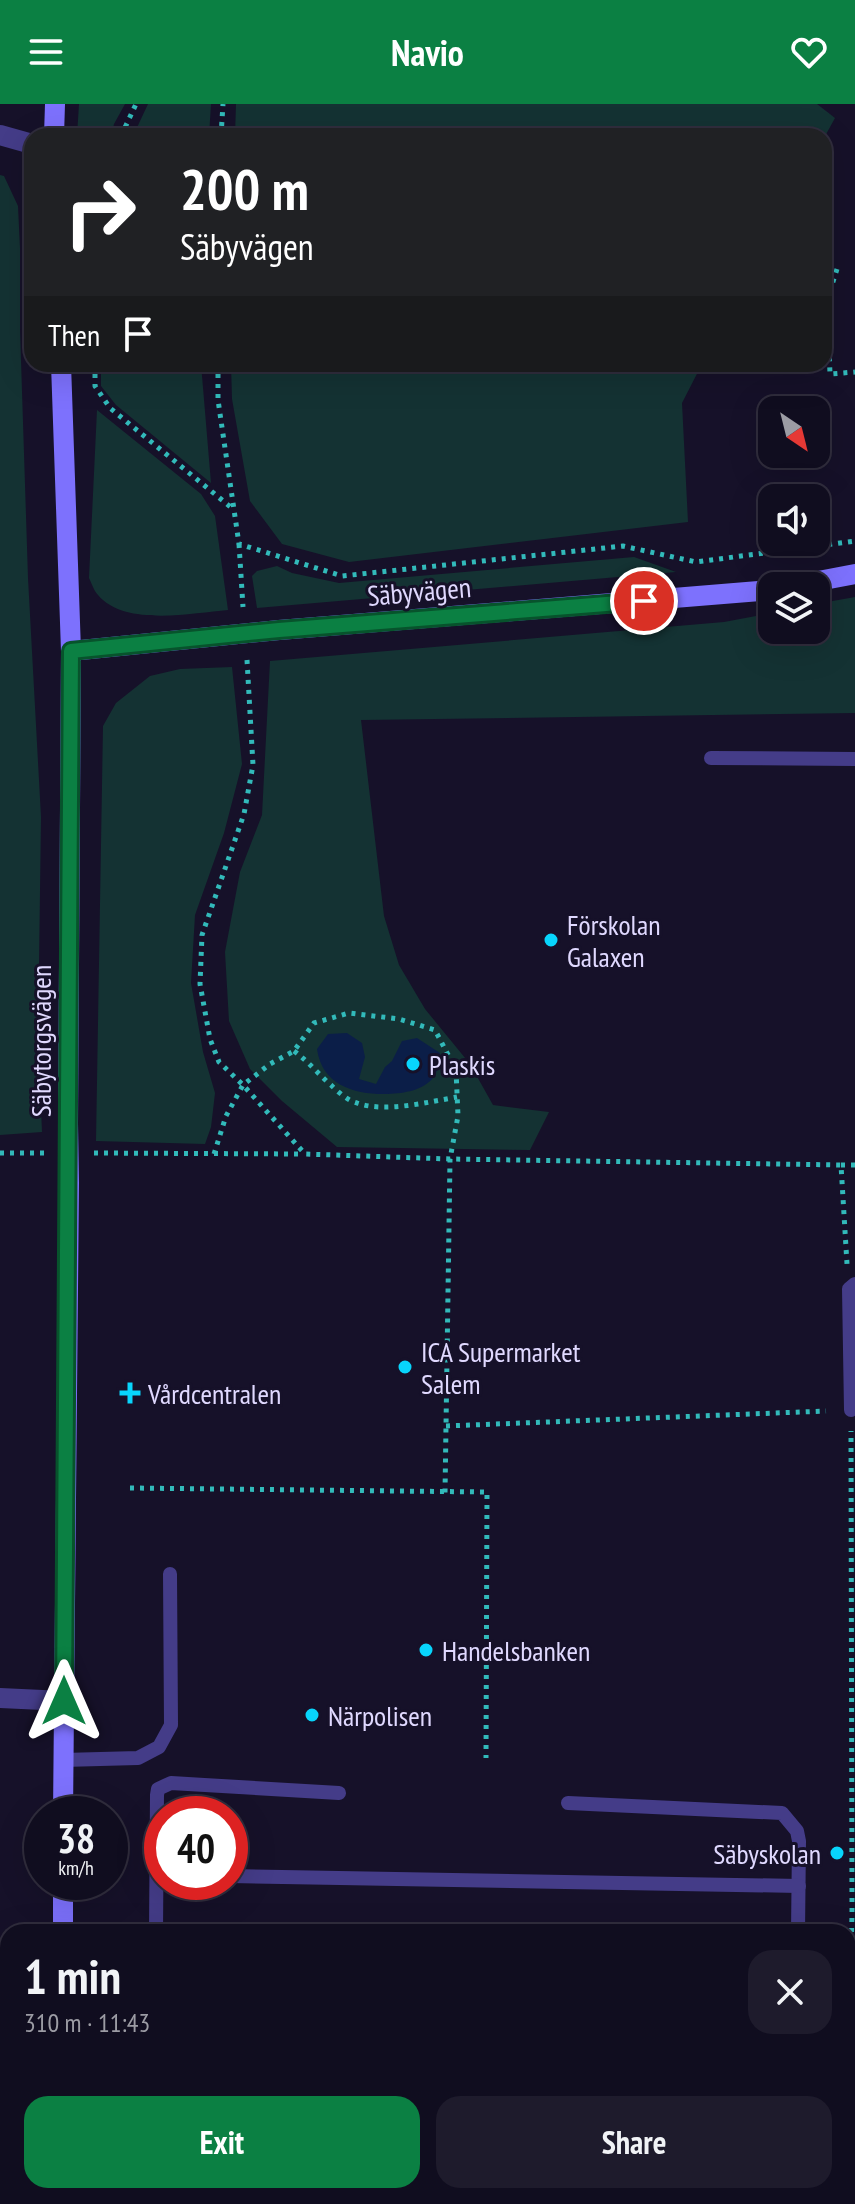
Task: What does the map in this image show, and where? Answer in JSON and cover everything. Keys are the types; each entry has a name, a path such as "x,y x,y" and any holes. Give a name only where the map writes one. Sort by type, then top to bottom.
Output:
{"street":[{"path":"54,128 55,104"},
{"path":"0,135 24,142"},
{"name":"Säbytorgsvägen","path":"61,372 71,651 63,1796"},
{"path":"830,579 855,574"},
{"name":"Säbyvägen","path":"71,651 221,635 758,591"},
{"path":"0,1698 64,1701"},
{"path":"63,1900 63,1924"}],"lane":[{"path":"711,758 855,759"},
{"path":"851,1410 852,1286"},
{"path":"63,1760 138,1758 159,1747 171,1725 170,1574"},
{"path":"157,1796 158,1789 171,1783 339,1793"},
{"path":"568,1803 782,1813 797,1831 798,1924"},
{"path":"248,1876 799,1886"},
{"path":"156,1924 158,1900"}],"path":[{"path":"125,128 136,104"},
{"path":"222,128 223,104"},
{"path":"832,285 837,269"},
{"path":"95,372 95,386 110,408 234,509"},
{"path":"218,372 218,400 239,544 243,607"},
{"path":"830,372 855,372"},
{"path":"239,544 342,576 623,546 696,562 855,541"},
{"path":"246,654 253,765 244,814 202,935 200,984 210,1039 219,1062 305,1154"},
{"path":"214,1154 226,1116 243,1085 270,1064 294,1051 314,1023 349,1013 399,1019 435,1030 456,1070 458,1116 450,1159 445,1493"},
{"path":"294,1051 311,1063 330,1085 355,1103 381,1107 457,1097"},
{"path":"0,1153 46,1153"},
{"path":"92,1153 855,1165"},
{"path":"841,1165 852,1286"},
{"path":"446,1426 851,1410 852,1924"},
{"path":"130,1488 487,1492 486,1758"}],"green space":[{"path":"79,104 125,104 113,128 78,128"},
{"path":"148,104 211,104 210,128 137,128"},
{"path":"236,104 817,104 835,118 830,128 235,128"},
{"path":"0,175 4,176 18,206 20,248 28,578 41,817 38,1039 42,1132 0,1135"},
{"path":"101,372 202,372 211,483 116,405 101,386"},
{"path":"231,372 698,372 682,403 688,522 349,562 282,544 250,501 232,399"},
{"path":"97,410 201,494 215,516 228,610 142,615 110,605 95,592 89,578"},
{"path":"634,557 676,572 257,608 252,576 257,571 277,566 292,573 339,583"},
{"path":"855,597 855,713 361,720 384,916 399,965 425,1009 470,1064 493,1105 549,1112 530,1150 337,1147 282,1101 250,1069 229,1021 225,952 240,872 262,815 270,661 724,622 758,616 758,644 830,644 830,601"},
{"path":"232,667 242,764 224,833 195,915 191,983 203,1052 215,1093 211,1127 205,1144 96,1141 103,726 116,703 150,676 180,669"}],"water":[{"name":"Plaskis","path":"347,1033 362,1043 365,1057 359,1079 376,1084 402,1041 417,1038 440,1053 435,1075 424,1085 401,1093 364,1093 342,1086 326,1072 317,1049 328,1034"}],"place":[{"name":"Förskolan Galaxen","path":"551,940"},
{"name":"Plaskis","path":"413,1064"},
{"name":"ICA Supermarket Salem","path":"405,1367"},
{"name":"Vårdcentralen","path":"130,1393"},
{"name":"Handelsbanken","path":"426,1650"},
{"name":"Närpolisen","path":"312,1715"},
{"name":"Säbyskolan","path":"837,1853"}],"route":[{"path":"64,1701 71,651 279,630 644,601"}]}
